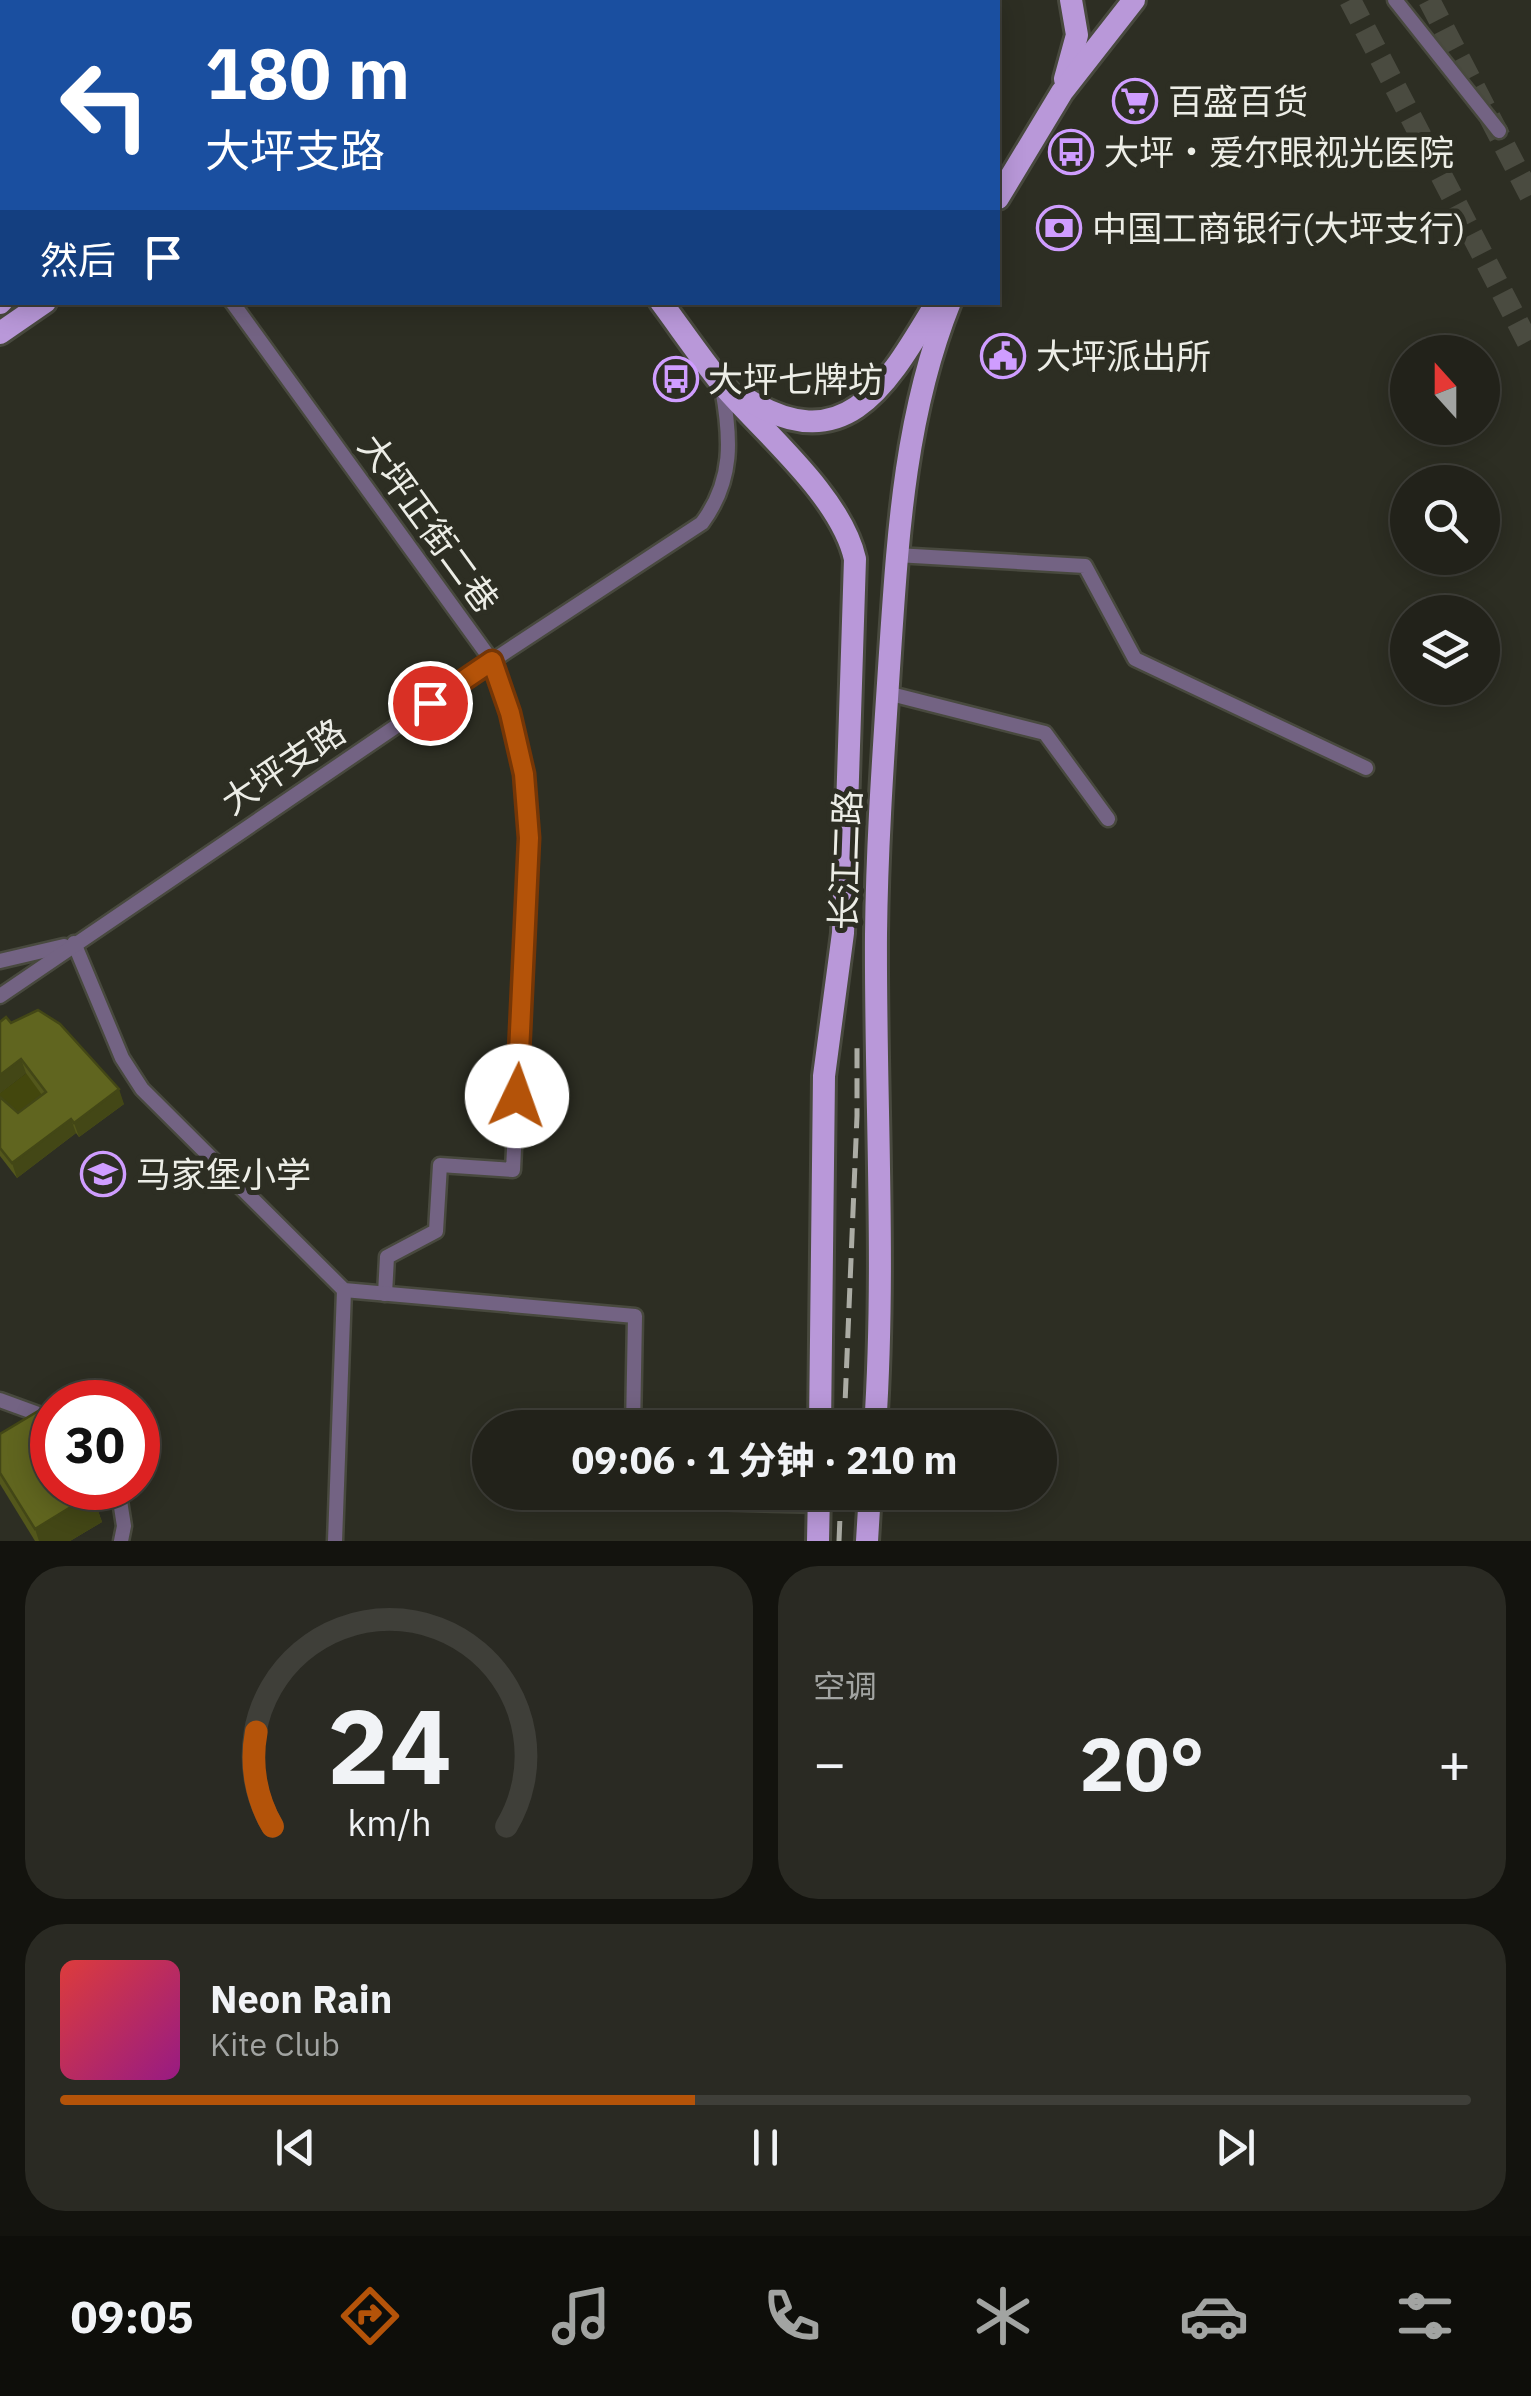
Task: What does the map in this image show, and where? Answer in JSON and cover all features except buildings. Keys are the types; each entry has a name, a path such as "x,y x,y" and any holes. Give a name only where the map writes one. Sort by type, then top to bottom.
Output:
{"main road":[{"path":"1062,92 1077,35 1070,0"},
{"path":"1000,195 1062,92 1134,0"},
{"path":"0,334 41,305"},
{"name":"长江二路","path":"663,305 720,382 826,501 850,538 855,559 842,933 824,1076 820,1410"},
{"name":"长江二路","path":"720,382 769,413 786,419 824,421 843,414 880,389 934,305"},
{"name":"长江二路","path":"874,1410 880,1098 876,933 896,555 920,395 949,305"},
{"path":"818,1541 819,1510"},
{"path":"866,1541 869,1510"}],"street":[{"path":"1395,0 1499,131"},
{"name":"大坪正街二巷","path":"234,305 492,661 510,713 524,774 529,838 513,1170 440,1164 436,1231 387,1257 385,1294"},
{"name":"大坪支路","path":"0,996 702,523 716,505 728,462 728,424 720,382"},
{"path":"896,555 1085,566 1135,659 1366,768"},
{"path":"887,693 1044,733 1108,819"},
{"path":"0,961 74,943 122,1058 142,1089 344,1290 636,1316 633,1410"},
{"path":"335,1541 344,1290"},
{"path":"0,1400 30,1411"},
{"path":"121,1510 121,1541"}],"green space":[{"path":"29,1071 47,1101 23,1128 0,1107 0,1093"}],"tunnel":[{"path":"1350,0 1531,348"},
{"path":"1429,0 1531,197"}],"railway":[{"path":"845,1410 857,1041"},
{"path":"839,1541 840,1510"}],"place":[{"name":"百盛百货","path":"1135,101"},
{"name":"大坪‧爱尔眼视光医院","path":"1071,152"},
{"name":"中国工商银行(大坪支行)","path":"1059,228"},
{"name":"大坪派出所","path":"1003,356"},
{"name":"大坪七牌坊","path":"676,379"},
{"name":"马家堡小学","path":"103,1174"}],"route":[{"path":"430,703 492,661 510,713 524,774 529,838 517,1096"}]}
